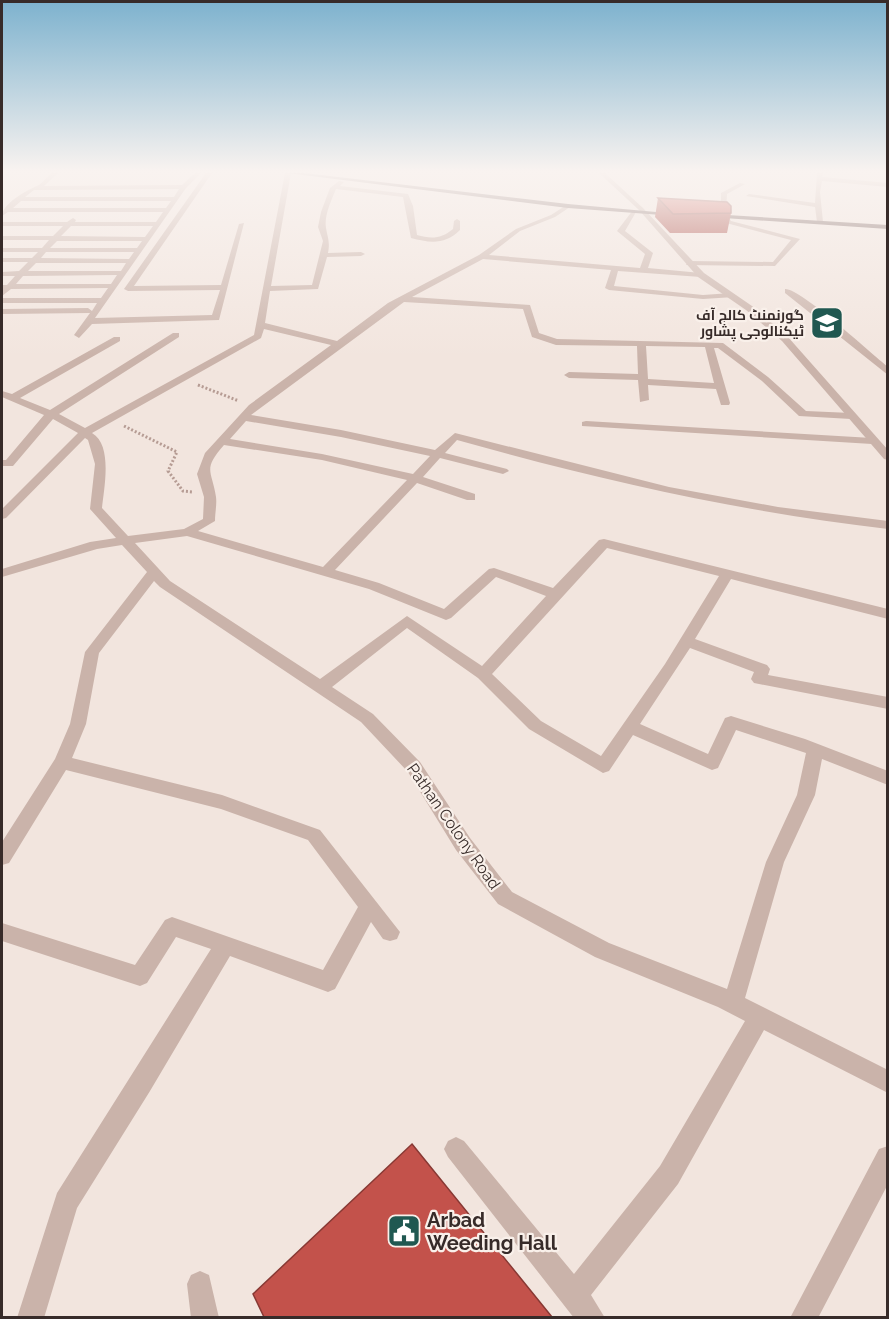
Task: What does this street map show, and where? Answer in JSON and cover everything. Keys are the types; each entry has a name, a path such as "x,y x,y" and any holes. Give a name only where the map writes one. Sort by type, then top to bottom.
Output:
{"street":[{"path":"2,294 5,287 21,274 58,235"},
{"path":"79,335 150,235"},
{"path":"166,235 128,289 224,287"},
{"path":"89,321 216,318 239,235"},
{"path":"2,516 84,433 258,336 277,235"},
{"path":"266,289 315,287 327,241 325,235"},
{"path":"414,235 428,241 446,240 451,235"},
{"path":"2,573 95,545 187,532 209,521 209,493 203,474 209,455 243,417 402,299 482,257 512,235"},
{"path":"626,235 649,253 643,271"},
{"path":"664,235 701,275 731,295 785,339 888,457"},
{"path":"689,263 775,264 796,239 778,235"},
{"path":"2,238 147,239"},
{"path":"2,250 139,250"},
{"path":"323,255 361,255"},
{"path":"482,257 701,275"},
{"path":"2,260 131,261"},
{"path":"615,269 609,288 703,297 731,295"},
{"path":"2,274 123,273"},
{"path":"5,287 113,286"},
{"path":"788,291 807,304 888,372"},
{"path":"402,299 527,307 534,335 556,342 720,345 765,380 803,414 851,416"},
{"path":"2,300 103,301"},
{"path":"2,312 96,310"},
{"path":"260,325 340,344"},
{"path":"2,463 9,464 51,414 176,335"},
{"path":"7,396 117,339"},
{"path":"641,344 644,400"},
{"path":"709,345 725,403"},
{"path":"569,375 720,386"},
{"name":"Pathan Colony Road","path":"7,396 51,414 93,438 101,464 96,509 165,584 368,718 414,767 463,844 505,898 602,950 733,1003 888,1082"},
{"path":"243,417 328,430 438,453 503,471"},
{"path":"586,424 776,433 823,440 872,441"},
{"path":"325,573 455,436 549,462 686,493 838,520 888,525"},
{"path":"221,441 322,457 413,478 471,497"},
{"path":"187,532 374,586 446,615 494,572 555,594"},
{"path":"483,674 604,543 888,614"},
{"path":"3,852 62,762 78,724 92,652 154,572"},
{"path":"321,687 407,621 483,674 535,725 603,766 632,727 727,574"},
{"path":"687,641 762,669 759,679 888,704"},
{"path":"632,727 711,764 731,722 815,750 888,778"},
{"path":"733,1003 775,862 806,795 815,750"},
{"path":"62,762 222,802 314,835 390,932"},
{"path":"2,932 140,976 172,926 328,982 369,906"},
{"path":"30,1317 66,1202 142,1083 225,945"},
{"path":"574,1295 669,1175 760,1016"},
{"path":"456,1149 592,1317"},
{"path":"803,1317 888,1158"},
{"path":"200,1284 205,1317"}],"path":[{"path":"180,379 254,407"},
{"path":"106,420 130,428 177,452 168,471 183,491 209,493"}],"building":[{"name":"Arbad Weeding Hall","path":"412,1144 552,1317 264,1317 253,1294"}],"place":[{"name":"گورنمنٹ کالج آف ٹیکنالوجی پشاور","path":"827,323"},
{"name":"Arbad Weeding Hall","path":"404,1231"}]}
